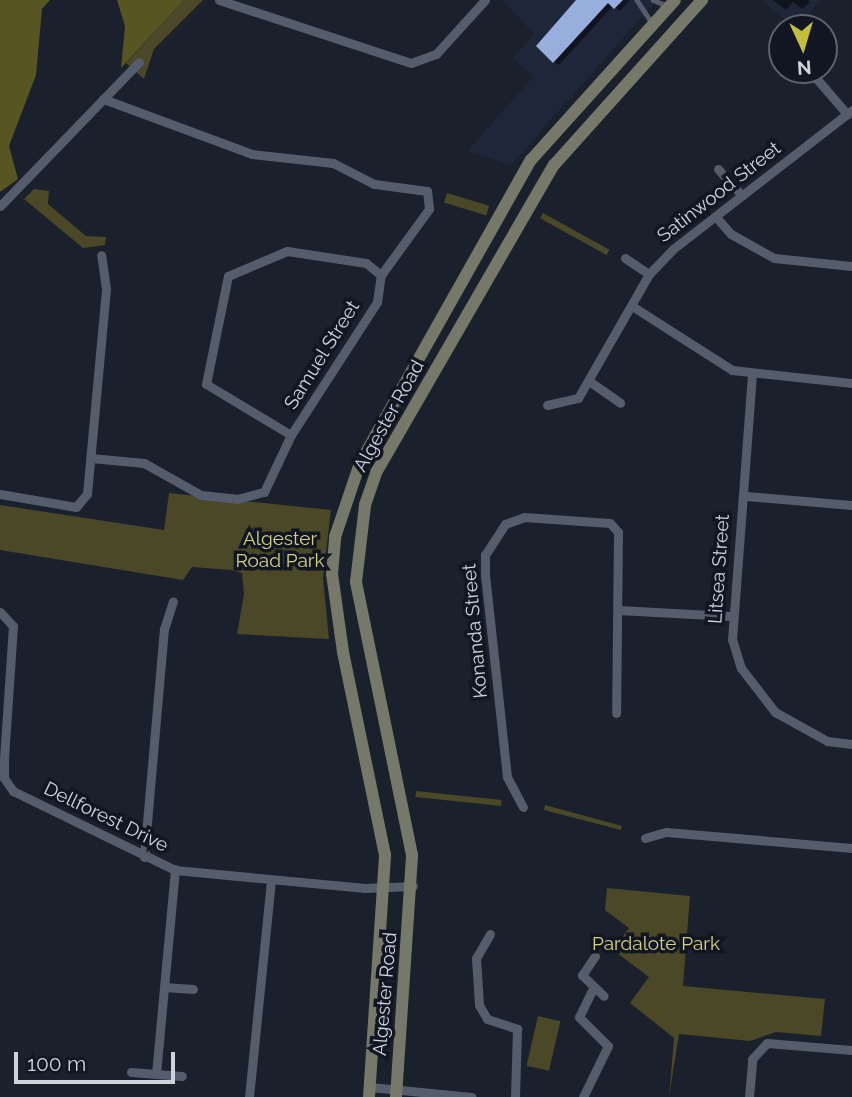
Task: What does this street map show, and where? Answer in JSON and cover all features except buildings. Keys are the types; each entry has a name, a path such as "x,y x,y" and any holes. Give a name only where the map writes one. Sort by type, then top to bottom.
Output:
{"main road":[{"name":"Algester Road","path":"396,1093 413,886 412,855 356,582 365,505 377,471 554,165 702,0"},
{"name":"Algester Road","path":"370,1092 386,889 381,820 332,574 346,499 394,399 531,160 672,3"}],"street":[{"path":"219,0 411,62 436,54 485,0"},
{"path":"0,206 139,62"},
{"path":"822,84 850,112"},
{"name":"Samuel Street","path":"90,458 144,463 201,495 251,498 264,492 291,435 377,302 381,275 423,222 427,191 374,184 333,163 252,155 103,99"},
{"name":"Satinwood Street","path":"547,405 578,398 649,274 742,196 850,112"},
{"path":"718,169 742,196"},
{"path":"716,217 731,234 774,258 852,266"},
{"path":"291,435 206,384 228,276 287,251 366,263 381,275"},
{"path":"0,494 76,507 87,494 106,289 101,256"},
{"path":"625,258 649,274"},
{"path":"632,306 719,364 752,374 852,383"},
{"name":"Litsea Street","path":"752,374 746,496 730,615 741,668 755,690 800,729 852,744"},
{"path":"589,380 620,403"},
{"path":"746,496 852,505"},
{"name":"Konanda Street","path":"523,807 505,764 485,575 492,538 524,517 610,523 622,545 618,610"},
{"path":"144,857 164,629 173,601"},
{"path":"616,713 611,697 618,610 730,615"},
{"name":"Dellforest Drive","path":"0,612 13,626 14,643 2,776 23,797 174,869 386,889 413,886"},
{"path":"645,838 666,832 852,848"},
{"path":"156,1074 174,869"},
{"path":"249,1097 271,880"},
{"path":"490,934 476,958 479,1005 487,1019 517,1029 515,1097"},
{"path":"595,956 582,975 604,996"},
{"path":"164,987 194,989"},
{"path":"583,1097 608,1046 579,1017 593,988"},
{"path":"749,1097 752,1059 767,1043 852,1050"},
{"path":"131,1072 182,1076"},
{"path":"370,1092 472,1097"}],"lane":[{"path":"637,0 653,24"},
{"path":"653,0 672,3"}],"shaded area":[{"path":"0,0 50,0 42,9 36,75 9,146 18,179 0,192"},
{"path":"117,0 184,0 121,68 125,26"},
{"path":"503,0 657,0 511,165 467,151 533,77 512,58 534,34"},
{"path":"761,0 821,0 808,14 778,14"}],"green space":[{"path":"184,0 203,0 154,49 144,79 126,63"},
{"path":"34,189 49,191 48,204 86,236 106,237 105,245 83,248 24,199"},
{"path":"447,193 489,206 486,215 444,203"},
{"path":"543,213 609,250 607,255 540,218"},
{"name":"Algester Road Park","path":"169,493 331,510 323,578 329,639 237,634 244,594 242,573 231,570 192,567 183,580 0,550 0,505 164,530"},
{"path":"416,791 502,800 501,806 415,797"},
{"path":"545,805 622,826 621,830 544,810"},
{"name":"Pardalote Park","path":"607,888 690,896 683,986 825,999 821,1036 776,1032 750,1041 679,1034 669,1097 674,1038 630,1003 649,977 613,950 629,928 605,910"},
{"path":"538,1016 560,1021 549,1071 527,1066"}]}
